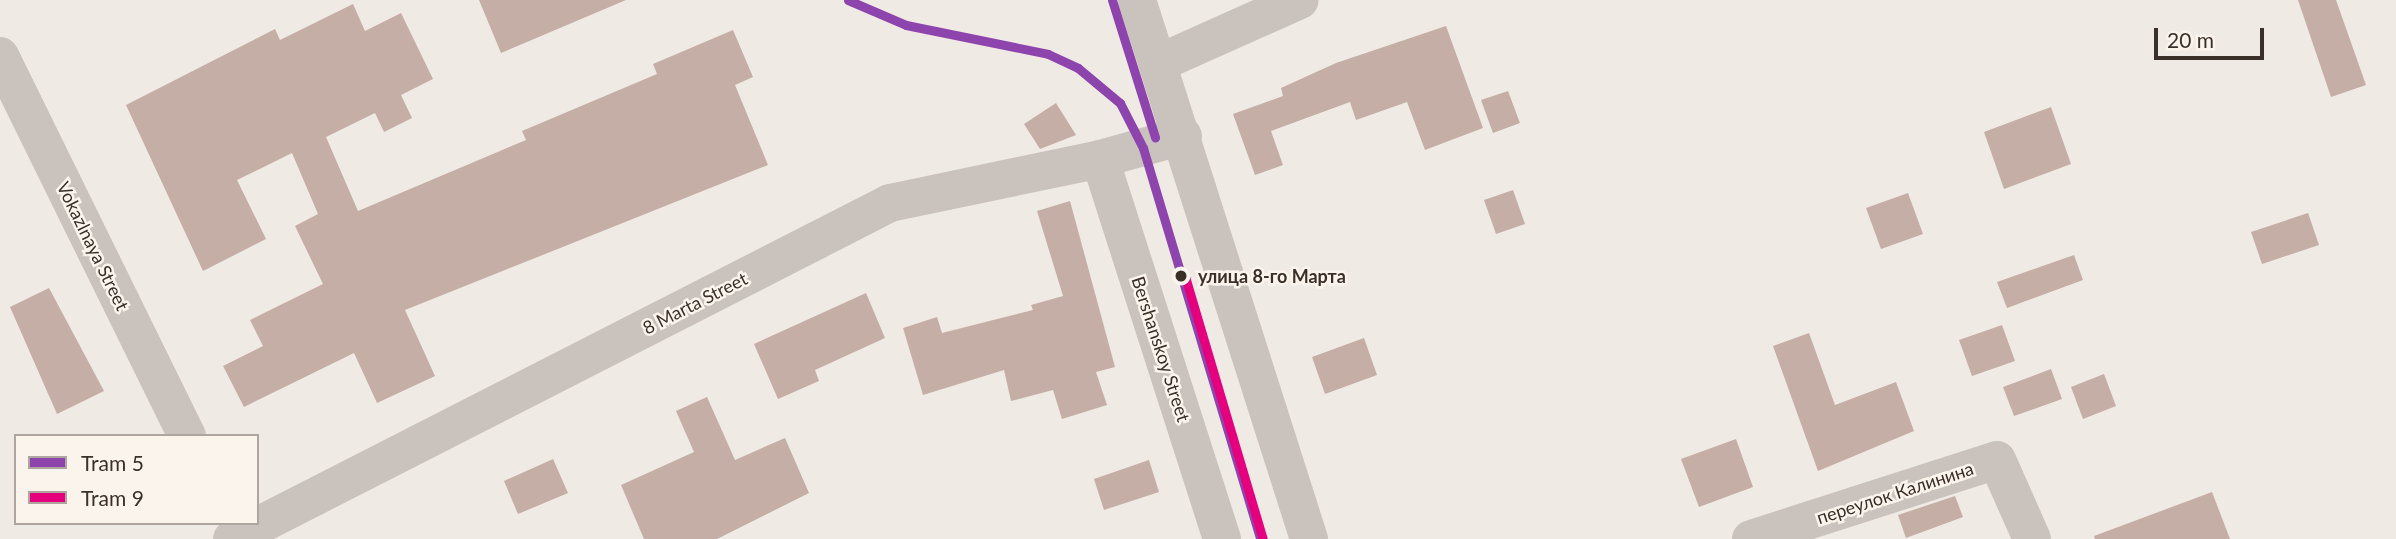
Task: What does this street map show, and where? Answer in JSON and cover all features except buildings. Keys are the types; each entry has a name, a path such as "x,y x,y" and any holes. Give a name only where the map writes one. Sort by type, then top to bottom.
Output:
{"street":[{"path":"1137,0 1183,136 1309,539"},
{"path":"1158,63 1300,0"},
{"name":"Vokazlnaya Street","path":"0,56 186,434"},
{"name":"8 Marta Street","path":"259,520 890,203 1100,159 1183,136"},
{"name":"Bershanskoy Street","path":"1100,159 1222,539"},
{"name":"переулок Калинина","path":"1751,539 1997,460 2032,539"},
{"name":"8 Marta Street","path":"233,533 249,525"}],"tram line":[{"name":"5","path":"848,0 906,25 1048,54 1078,68 1120,103 1143,148 1260,539"},
{"name":"5","path":"1112,0 1155,137"},
{"name":"9","path":"1184,273 1263,539"}],"place":[{"name":"улица 8-го Марта","path":"1181,276"}]}
